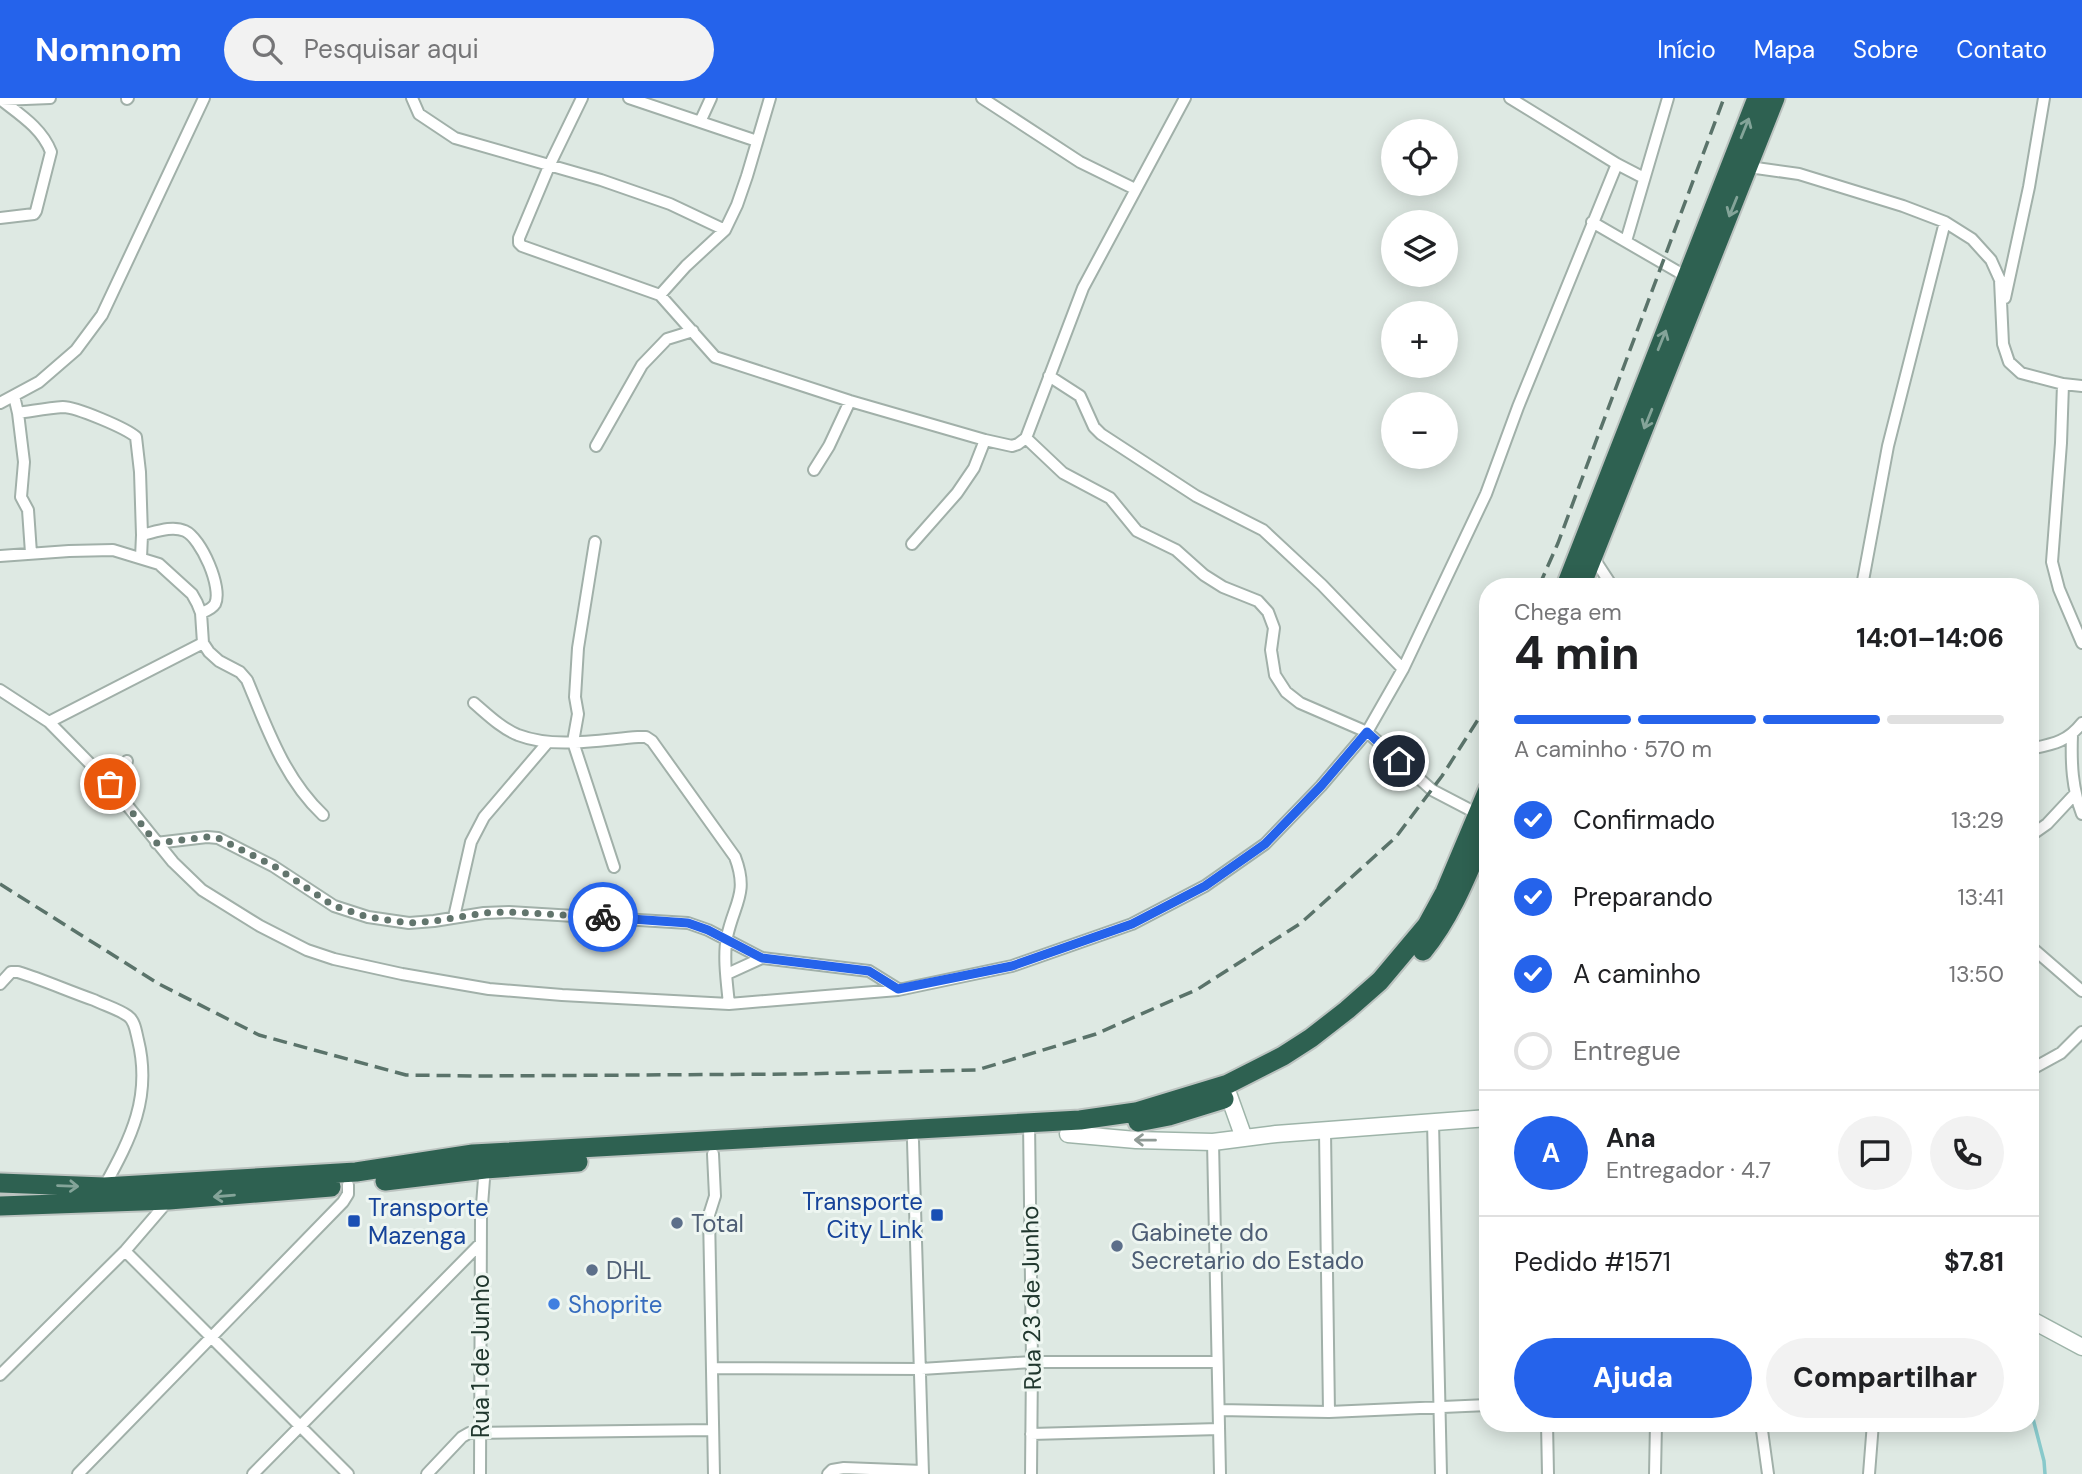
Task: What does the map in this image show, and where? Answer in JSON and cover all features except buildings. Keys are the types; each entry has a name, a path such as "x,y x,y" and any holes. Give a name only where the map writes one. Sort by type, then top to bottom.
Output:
{"highway":[{"path":"1569,578 1757,98"},
{"path":"1584,578 1775,98"},
{"path":"0,1206 169,1200 348,1185 486,1161 713,1154 913,1141 1029,1129 1136,1112 1228,1084 1283,1056 1347,1010 1380,981 1421,932 1479,828"},
{"path":"0,1183 104,1187 1029,1129 1068,1134 1169,1116 1229,1096 1320,1047 1389,988 1439,931 1456,901 1479,832"}],"street":[{"path":"0,100 50,98"},
{"path":"0,403 39,382 76,350 102,315 204,98"},
{"path":"412,98 419,114 455,138 601,180 670,204 724,230"},
{"path":"582,98 550,164 519,243 660,295 715,356 850,401 1012,446 1026,438 1083,288 1185,98"},
{"path":"629,98 757,141"},
{"path":"700,122 711,98"},
{"path":"660,295 724,230 737,205 770,98"},
{"path":"982,98 1080,162 1135,189"},
{"path":"1510,98 1522,101 1617,164 1644,178"},
{"path":"1626,241 1668,98"},
{"path":"2002,311 2029,187 2044,98"},
{"path":"0,100 29,122 51,152 34,214 0,218"},
{"path":"0,690 49,722 110,784 156,843 202,890 260,926 307,950 334,959 489,989 729,1004 898,989 1012,966 1132,924 1205,886 1265,844 1321,786 1367,732 1403,669 1486,494 1518,407 1617,164"},
{"path":"1749,167 1799,174 1903,206 1945,222 1972,239 1991,260 2000,280 2003,344 2008,362 2021,373 2082,386"},
{"path":"1592,222 1687,277"},
{"path":"1863,578 1888,446 1945,222"},
{"path":"596,446 642,365 667,339 693,331"},
{"path":"1049,376 1080,396 1094,427 1101,434 1196,496 1263,530 1403,669"},
{"path":"2063,384 2052,562 2059,589 2082,643"},
{"path":"14,396 24,462 21,497 28,510 31,554"},
{"path":"814,470 829,446 850,401"},
{"path":"18,413 64,407 74,409 122,428 136,437 141,558"},
{"path":"1026,438 1063,473 1110,498 1137,531 1176,550 1204,575 1223,587 1258,601 1268,612 1274,628 1271,650 1275,675 1286,692 1300,703 1367,732 1432,790 1479,818"},
{"path":"912,544 957,493 974,468 985,440"},
{"path":"142,535 176,529 186,531 194,538 208,563 216,597 215,604 201,613"},
{"path":"595,542 578,648 575,698 578,714 573,742 614,867"},
{"path":"0,556 113,550 159,564 192,594 201,613 203,643 219,662 240,672 247,680 277,752 292,778 323,815"},
{"path":"1593,557 1607,578"},
{"path":"49,722 203,643"},
{"path":"474,703 500,725 518,734 548,742 638,737 646,737 652,741 735,857 742,875 737,904 726,939 729,1004"},
{"path":"2039,747 2054,744 2072,735 2082,723"},
{"path":"2072,735 2074,794 2082,814"},
{"path":"454,917 471,842 484,817 548,742"},
{"path":"110,784 127,761"},
{"path":"2039,830 2074,794"},
{"path":"156,843 218,838 274,866 334,906 368,917 408,923 509,912 688,923 762,958 869,971 898,989"},
{"path":"2039,954 2082,991"},
{"path":"727,974 762,958"},
{"path":"0,984 11,972 18,972 130,1017 142,1056 141,1100 133,1131 104,1187"},
{"path":"2039,1065 2061,1053 2082,1032"},
{"path":"1229,1096 1244,1138"},
{"path":"1068,1134 1113,1139 1213,1142 1479,1119"},
{"path":"1433,1122 1441,1474"},
{"name":"Rua 23 de Junho","path":"1029,1129 1031,1474"},
{"path":"1325,1132 1329,1412"},
{"path":"828,1474 832,1470 844,1468 923,1473 913,1141"},
{"path":"1213,1142 1220,1474"},
{"path":"713,1154 715,1196 709,1216 714,1474"},
{"name":"Rua 1 de Junho","path":"480,1474 481,1218 486,1161"},
{"path":"78,1474 343,1202 348,1194 348,1185"},
{"path":"0,1376 125,1251 169,1200"},
{"path":"253,1474 481,1243"},
{"path":"125,1251 348,1474"},
{"path":"2039,1325 2082,1347"},
{"path":"712,1368 921,1369 1032,1362 1217,1362"},
{"path":"1219,1410 1329,1412 1479,1405"},
{"path":"1031,1434 1219,1429"},
{"path":"426,1474 469,1433 713,1430"},
{"path":"1547,1432 1548,1474"},
{"path":"1655,1474 1656,1432"},
{"path":"1762,1432 1768,1474"},
{"path":"1869,1474 1872,1432"}],"waterway":[{"path":"2036,1432 2045,1474"}],"railway":[{"path":"1543,578 1724,98"},
{"path":"0,884 159,984 259,1035 406,1075 800,1074 977,1070 1096,1034 1198,989 1301,923 1396,837 1442,776 1479,718"}],"way so far":[{"path":"110,784 156,843 218,838 274,866 334,906 368,917 408,923 509,912 603,917"}],"place":[{"name":"Transporte City Link","path":"937,1215"},
{"name":"Transporte Mazenga","path":"354,1221"},
{"name":"Total","path":"677,1223"},
{"name":"Gabinete do Secretario do Estado","path":"1117,1246"},
{"name":"DHL","path":"592,1270"},
{"name":"Shoprite","path":"554,1304"}],"route":[{"path":"603,917 688,923 708,930 762,958 869,971 898,989 1012,966 1132,924 1205,886 1265,844 1321,786 1367,732 1399,761"}]}
